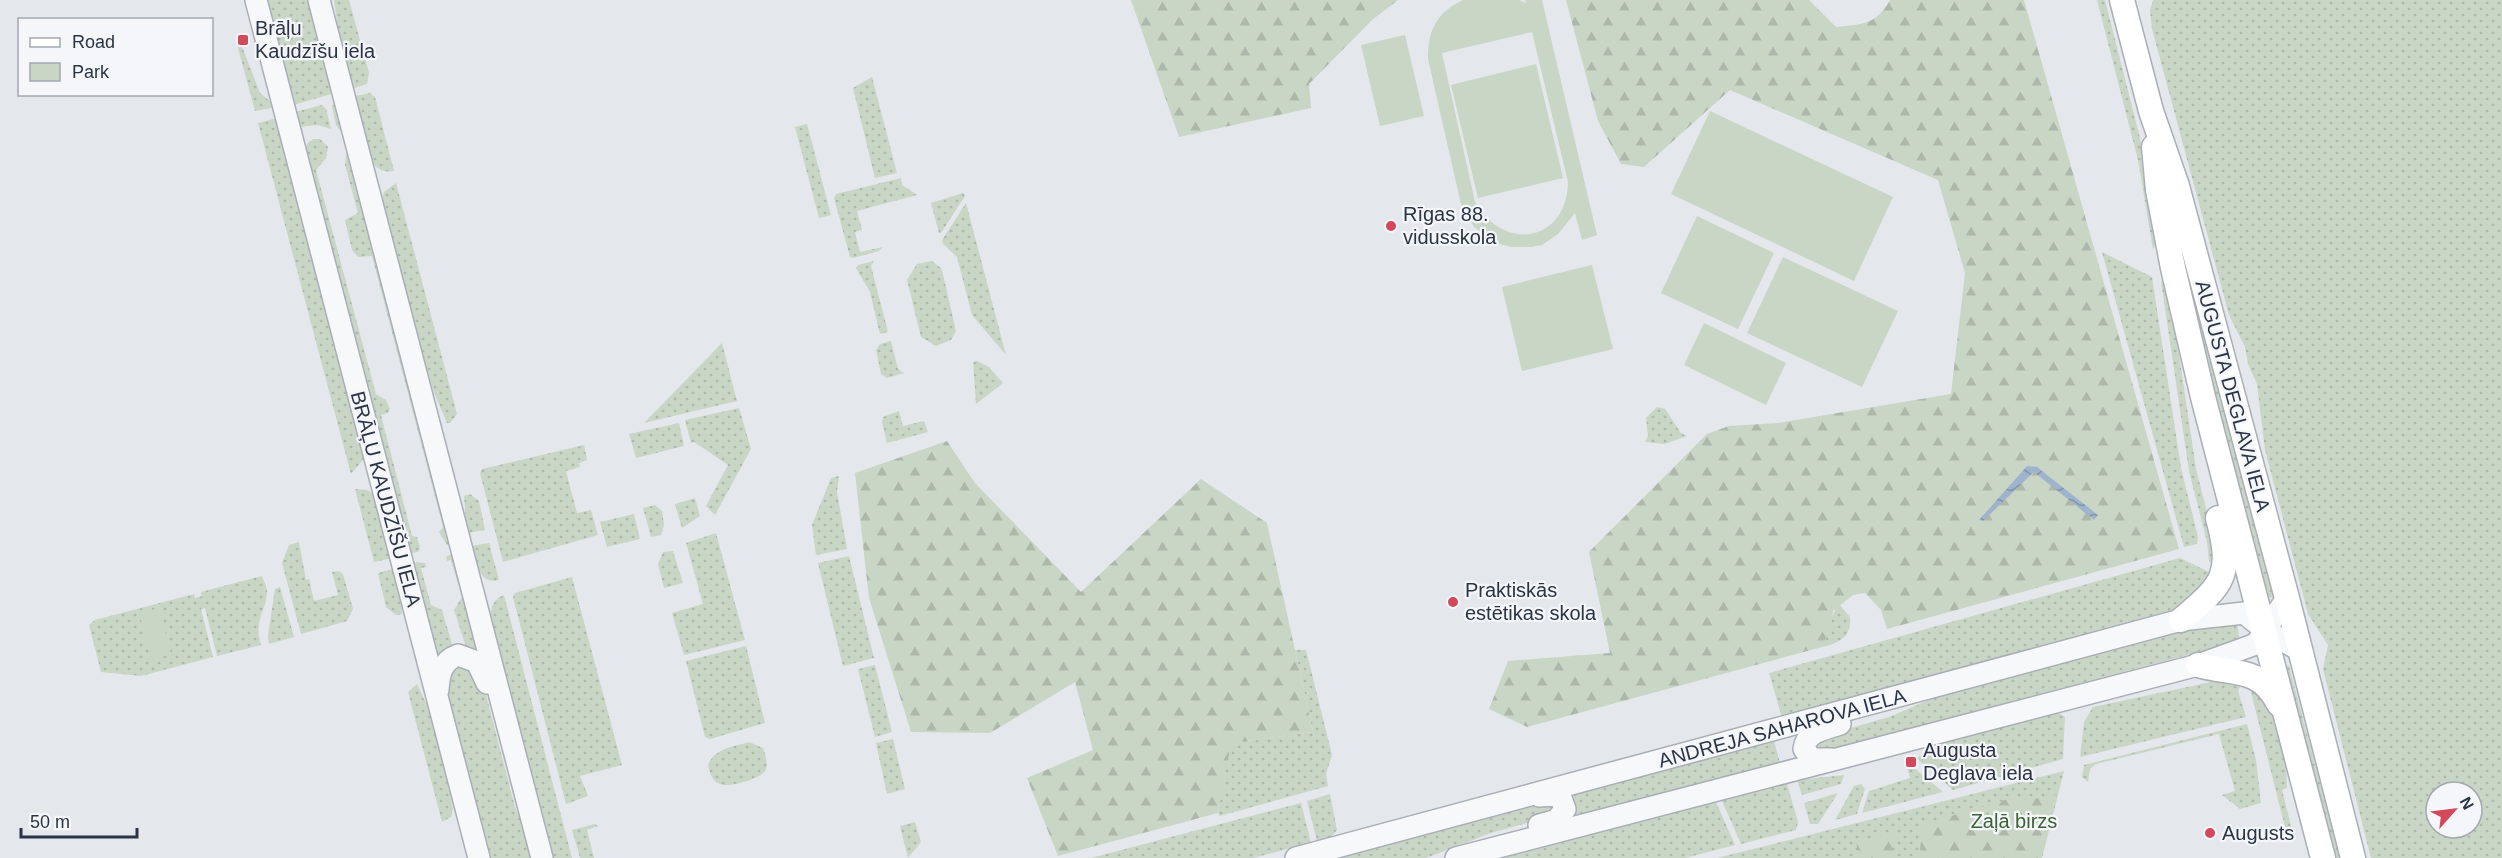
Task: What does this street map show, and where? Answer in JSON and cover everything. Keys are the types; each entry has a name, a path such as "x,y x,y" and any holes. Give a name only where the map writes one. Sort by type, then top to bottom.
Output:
{"main road":[{"name":"AUGUSTA DEGLAVA IELA","path":"2122,0 2151,111 2178,186 2353,858"},
{"name":"AUGUSTA DEGLAVA IELA","path":"2151,111 2158,190 2173,268 2225,487 2265,630 2323,858"},
{"path":"2181,620 2212,594 2222,577 2225,558 2217,513 2225,487"},
{"path":"2198,665 2251,674 2275,696 2287,720"}],"street":[{"name":"BRĀĻU KAUDZĪŠU IELA","path":"256,0 479,858"},
{"path":"319,0 542,858"},
{"path":"1456,858 2198,665 2256,644 2278,615 2287,598"},
{"name":"ANDREJA SAHAROVA IELA","path":"1296,858 2181,620 2244,613 2265,630 2299,650"},
{"path":"437,696 441,671 450,658 464,655 482,667 519,798 532,820"},
{"path":"1841,758 1812,759 1804,749 1807,738 1920,691"},
{"path":"1482,851 1500,836 1557,820 1565,808 1561,798 1557,795 1520,798"}],"green space":[{"path":"265,0 310,0 335,93 293,105"},
{"path":"334,0 349,0 369,73 367,84 352,89 341,49"},
{"path":"1131,0 1398,0 1372,20 1309,84 1311,108 1179,137"},
{"path":"1463,0 1519,0 1526,3 1525,0 1542,0 1597,235 1582,240 1575,213 1558,234 1542,245 1531,247 1512,247 1496,243 1474,227 1461,204 1428,59 1430,39 1435,24 1454,5","holes":["1532,32 1568,182 1565,202 1557,218 1546,228 1532,234 1517,234 1502,229 1487,218 1475,202 1442,53"]},
{"path":"1566,0 1809,0 1836,27 1874,19 1890,0 2024,0 2179,549 1887,629 1881,610 1865,593 1853,595 1833,611 1831,626 1822,647 1527,727 1489,709 1508,661 1610,653 1589,552 1707,434 1729,426 1778,423 1951,394 1965,273 1938,180 1730,90 1644,167 1621,164 1598,121"},
{"path":"2097,0 2105,0 2140,138 2159,241 2153,249 2138,160"},
{"path":"2153,0 2502,0 2502,858 2371,858 2323,669 2328,645 2308,614 2265,450 2257,384 2248,364 2245,347 2229,315 2152,29 2150,10"},
{"path":"1405,35 1424,116 1380,126 1361,45"},
{"path":"237,44 241,44 260,93 277,107 255,111"},
{"path":"1536,64 1563,178 1478,198 1451,85"},
{"path":"872,77 897,173 875,178 853,88"},
{"path":"370,93 375,97 394,171 379,169 370,158 355,96"},
{"path":"337,101 453,542 447,545 439,532 443,527 372,256 358,257 352,250 345,220 358,213 345,165 347,147 345,137 336,125 332,106"},
{"path":"322,105 326,109 331,129 318,125 299,127 295,112"},
{"path":"1710,111 1893,197 1854,281 1671,194"},
{"path":"281,117 364,448 363,460 351,474 258,123"},
{"path":"807,124 831,215 819,218 795,127"},
{"path":"313,139 320,139 328,147 326,158 316,170 376,394 386,400 390,409 388,413 381,415 412,536 417,537 420,547 419,551 411,554 305,152 307,144"},
{"path":"901,178 902,185 917,195 857,211 862,230 855,232 860,252 883,247 879,251 850,257 834,198 836,194"},
{"path":"396,183 457,414 450,423 447,423 433,390 381,201 384,192"},
{"path":"963,193 965,196 939,233 931,203"},
{"path":"966,203 1006,355 972,315 957,257 943,244 942,240"},
{"path":"1697,216 1774,253 1738,329 1661,293"},
{"path":"2175,224 2275,594 2271,598 2266,597 2196,333"},
{"path":"2102,252 2152,277 2181,468 2198,537 2197,544 2184,547"},
{"path":"1783,257 1898,311 1862,387 1747,333"},
{"path":"874,261 871,266 888,332 880,334 870,292 856,268 858,265"},
{"path":"932,261 941,268 956,331 951,340 936,346 921,337 907,280 917,264"},
{"path":"1592,265 1613,349 1522,371 1502,287"},
{"path":"2161,281 2167,285 2170,294 2196,469 2213,536 2215,567 2209,561 2207,542 2189,471"},
{"path":"1704,323 1786,363 1766,405 1684,365"},
{"path":"891,341 898,369 904,373 887,378 881,374 876,350 880,344"},
{"path":"722,343 737,401 644,423"},
{"path":"977,361 989,367 1003,383 976,404 973,362"},
{"path":"1657,407 1665,409 1681,433 1687,436 1665,444 1645,442 1648,436 1646,418"},
{"path":"739,408 751,449 715,515 706,506 728,465 694,442 691,443 685,420"},
{"path":"899,411 903,426 924,421 928,432 887,443 883,417"},
{"path":"679,423 684,446 636,458 629,434"},
{"path":"947,441 975,483 1081,592 1201,479 1267,523 1313,732 1231,743 1218,813 1058,856 1027,778 1093,750 1075,682 990,733 911,732 869,598 855,473"},
{"path":"584,445 587,460 579,463 580,467 566,471 577,513 591,510 598,535 503,562 480,473 482,469"},
{"path":"839,476 837,492 847,549 816,555 812,525 831,478"},
{"path":"355,489 368,490 376,496 393,558 374,562"},
{"path":"470,494 479,501 485,530 467,533 464,496"},
{"path":"695,498 700,516 682,528 675,504"},
{"path":"655,505 662,511 664,525 661,535 651,537 643,508"},
{"path":"634,514 640,539 607,547 600,522"},
{"path":"716,533 745,640 684,655 672,613 703,604 686,543"},
{"path":"299,542 306,580 309,579 314,601 338,595 332,572 339,571 343,574 353,609 347,621 301,634 282,563 289,545"},
{"path":"489,543 499,580 487,579 476,565 471,546"},
{"path":"673,551 683,583 664,588 658,564 663,552"},
{"path":"455,552 483,655 466,647 454,610 462,597 451,560 447,561 446,557"},
{"path":"849,556 874,658 843,666 818,563"},
{"path":"2180,558 2213,574 2207,585 2175,611 1782,718 1769,673"},
{"path":"413,562 425,563 426,567 421,568 431,605 442,610 453,647 440,655 437,654"},
{"path":"396,568 402,614 396,615 386,607 378,573"},
{"path":"262,576 267,591 259,622 261,645 217,656 205,608 201,609 213,657 141,676 101,672 89,625 95,620 194,594 195,598 202,596 201,592"},
{"path":"572,577 622,765 580,776 588,796 566,804 513,597 515,593"},
{"path":"280,587 294,637 269,644 268,635 275,589"},
{"path":"504,595 572,858 554,858 491,617 493,604"},
{"path":"1839,604 1850,617 1849,630 1839,641 1822,647 1834,613"},
{"path":"159,608 171,653 151,659 139,613"},
{"path":"2236,618 2240,641 1818,753 1812,742 1819,737 1889,717 1936,697 2216,620"},
{"path":"746,646 765,723 710,739 705,737 686,661"},
{"path":"1295,650 1306,650 1332,755 1326,774 1328,786 1220,816 1218,813 1230,743 1313,732"},
{"path":"460,665 466,666 483,683 515,807 536,858 491,858 445,683 449,671"},
{"path":"875,665 892,732 875,737 858,669"},
{"path":"2289,666 2340,858 2334,858 2283,667"},
{"path":"2230,678 2245,678 2238,691 2246,717 2080,757 2084,722 2093,707"},
{"path":"2252,680 2273,706 2286,757 2287,788 2282,790 2292,830 2286,831 2250,688"},
{"path":"417,684 433,718 453,808 451,817 442,822 408,692"},
{"path":"2055,711 2065,717 2063,759 1953,790 1916,758 1944,742"},
{"path":"2247,724 2256,760 2261,803 2240,809 2222,795 2235,791 2219,734 2096,764 2090,769 2088,782 2082,777 2084,765"},
{"path":"893,739 905,789 887,794 876,743"},
{"path":"1774,741 1780,763 1567,820 1573,809 1574,795"},
{"path":"749,742 763,748 767,762 765,771 751,780 737,784 724,785 715,781 708,765 711,759 725,749"},
{"path":"1912,766 1943,792 1862,813 1869,791 1910,778 1907,767"},
{"name":"Zaļā birzs","path":"2064,771 2042,858 1717,858"},
{"path":"1844,775 1841,784 1802,795 1797,780"},
{"path":"1787,784 1798,822 1796,830 1741,844 1722,801"},
{"path":"1861,784 1865,789 1857,814 1835,820 1854,786"},
{"path":"1838,793 1818,824 1810,824 1804,803"},
{"path":"1330,794 1337,830 1331,837 1317,841 1307,801"},
{"path":"2056,794 2041,858 1920,857 1921,825 2008,799 2029,800"},
{"path":"1548,802 1555,808 1552,816 1491,833 1426,858 1342,858"},
{"path":"1716,802 1735,845 1685,858 1504,858"},
{"path":"1301,803 1311,843 1253,858 1091,858"},
{"path":"915,822 921,842 908,858 900,826"},
{"path":"595,824 598,826 587,830 594,858 580,858 572,830"},
{"path":"1896,833 1891,858 1859,858 1856,841"}],"water":[{"path":"2027,466 2037,467 2098,515 2094,520 2034,472 1983,521 1979,520"}],"place":[{"name":"Brāļu Kaudzīšu iela","path":"243,40"},
{"name":"Rīgas 88. vidusskola","path":"1391,226"},
{"name":"Praktiskās estētikas skola","path":"1453,602"},
{"name":"Augusta Deglava iela","path":"1911,762"},
{"name":"Augusts","path":"2210,833"}]}
